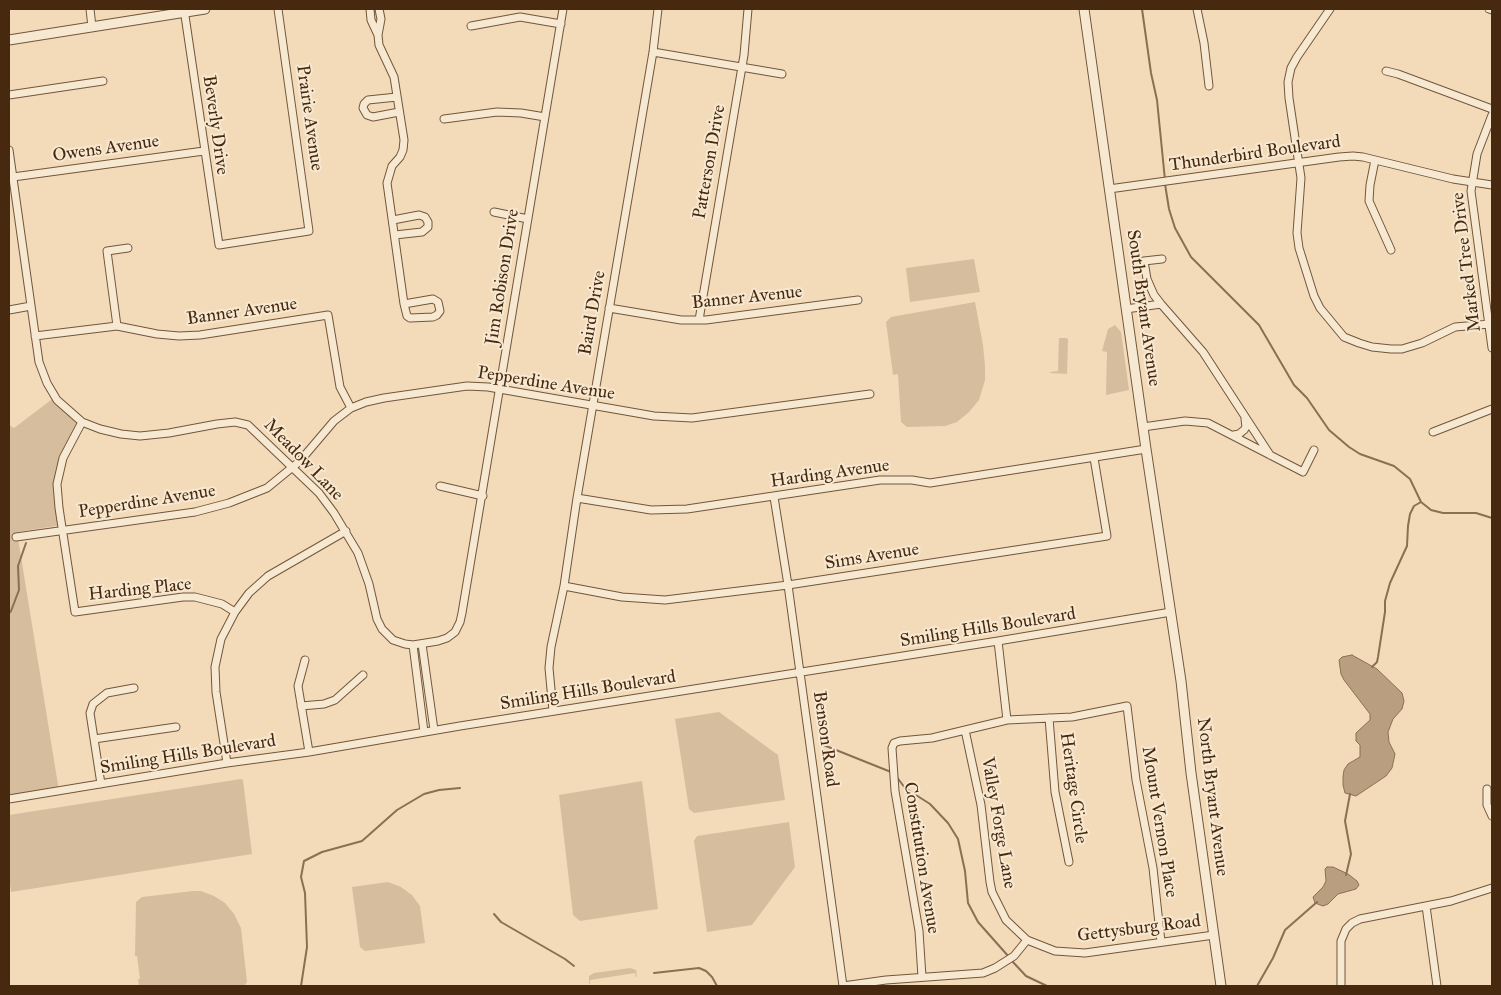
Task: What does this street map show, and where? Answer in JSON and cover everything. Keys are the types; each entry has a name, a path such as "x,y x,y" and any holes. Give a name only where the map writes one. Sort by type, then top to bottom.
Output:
{"street":[{"path":"90,9 92,27"},
{"path":"9,40 184,10 206,9"},
{"name":"Prairie Avenue","path":"219,245 310,231 278,9"},
{"name":"Jim Robison Drive","path":"413,644 422,644 447,638 455,632 460,622 483,496 563,9"},
{"name":"Baird Drive","path":"553,711 549,668 551,647 564,586 577,498 653,52 658,9"},
{"name":"Patterson Drive","path":"698,320 742,67 748,9"},
{"name":"South Bryant Avenue","path":"1084,9 1171,612"},
{"path":"1197,9 1204,43 1209,86"},
{"path":"1330,9 1297,57 1291,68 1288,82 1301,192 1298,221 1299,248 1317,302 1325,315 1344,337 1372,347 1402,349 1455,327 1490,324"},
{"name":"Beverly Drive","path":"184,10 219,245"},
{"path":"378,35 380,12 370,13 380,45 394,77 404,140 403,150 392,166 388,177 404,304 407,316 410,318 433,317 440,311 438,302 433,299 404,304"},
{"path":"471,26 520,17 561,24"},
{"path":"653,52 782,74"},
{"path":"1386,71 1492,109"},
{"path":"9,95 103,81"},
{"path":"397,97 368,100 363,108 367,115 373,117 399,112"},
{"path":"444,119 497,112 545,116"},
{"name":"Marked Tree Drive","path":"1492,115 1478,154 1471,197 1489,292 1492,348"},
{"name":"Meadow Lane","path":"9,150 35,336 40,362 47,383 57,400 82,422 100,429 122,434 140,436 169,433 235,422 248,425 319,493 346,531 358,553 382,630 393,640 413,644"},
{"name":"Owens Avenue","path":"13,177 204,151"},
{"name":"Thunderbird Boulevard","path":"1109,190 1298,162 1353,156 1419,172 1472,183 1492,185"},
{"path":"1375,160 1369,201 1391,250"},
{"path":"494,212 528,219"},
{"path":"393,220 419,215 425,217 428,222 428,227 422,232 395,235"},
{"path":"117,326 107,251 128,248"},
{"path":"1162,259 1144,261 1150,286 1161,304 1203,352 1270,455"},
{"name":"Banner Avenue","path":"609,308 681,320 714,320 858,300"},
{"path":"1126,309 1161,304"},
{"path":"9,310 31,306"},
{"name":"Banner Avenue","path":"35,336 117,326 157,334 200,335 328,315 340,387 351,408"},
{"name":"Pepperdine Avenue","path":"16,537 195,512 229,503 267,488 292,468 315,445 334,421 351,408 384,398 459,386 500,389 654,416 692,418 870,394"},
{"path":"1433,432 1492,409"},
{"path":"1234,435 1239,434 1246,427 1244,416"},
{"path":"1143,427 1197,421 1208,423 1303,472 1314,450"},
{"path":"62,530 58,476 63,458 82,422"},
{"name":"Harding Avenue","path":"577,498 651,510 667,510 774,497 880,480 912,480 930,483 1146,449"},
{"name":"Sims Avenue","path":"564,586 622,597 665,600 788,585 1107,536 1094,458"},
{"path":"440,486 483,496"},
{"name":"Benson Road","path":"774,497 788,585 843,986"},
{"name":"Harding Place","path":"62,530 75,612 183,597 195,597 222,604 235,612"},
{"path":"228,763 216,692 215,667 221,639 235,612 250,593 268,576 346,531"},
{"name":"Smiling Hills Boulevard","path":"9,799 228,763 309,752 553,711 998,642 1171,612"},
{"name":"North Bryant Avenue","path":"1171,612 1191,773 1221,986"},
{"path":"998,642 1007,720"},
{"path":"413,644 424,732"},
{"path":"422,644 434,730"},
{"path":"305,660 298,681 309,752"},
{"path":"301,706 324,704 335,700 363,675"},
{"path":"101,784 90,713 93,704 106,693 134,688"},
{"name":"Mount Vernon Place","path":"1049,718 1088,715 1127,706 1136,780 1152,868 1160,942"},
{"path":"965,730 1007,720 1049,718"},
{"name":"Heritage Circle","path":"1049,718 1056,792 1069,862"},
{"path":"94,739 176,727"},
{"name":"Constitution Avenue","path":"922,977 919,931 895,791 891,753 894,744 900,741 932,738 965,730"},
{"name":"Valley Forge Lane","path":"965,730 979,796 992,892 1006,920 1027,940"},
{"path":"1487,789 1487,805 1492,816"},
{"path":"1341,986 1340,941 1346,929 1352,923 1370,916 1470,896 1492,888"},
{"path":"1426,906 1437,986"},
{"name":"Gettysburg Road","path":"1027,940 1055,951 1075,953 1214,935"},
{"path":"843,986 886,980 983,973 1014,956 1027,940"}],"shaded area":[{"path":"974,259 980,292 910,302 906,268"},
{"path":"975,302 985,366 985,380 979,400 957,422 945,426 907,427 901,422 898,374 893,375 886,322 891,317"},
{"path":"1115,325 1121,332 1129,390 1106,395 1107,352 1102,351 1108,329"},
{"path":"1059,338 1067,338 1068,340 1067,374 1050,373 1058,371"},
{"path":"55,397 82,422 60,467 62,525 17,532 59,791 9,799 9,425 14,428"},
{"path":"1352,655 1377,669 1402,693 1404,701 1402,709 1393,719 1388,732 1389,742 1395,754 1392,768 1386,776 1356,796 1345,793 1343,785 1344,770 1348,764 1360,757 1360,745 1356,741 1356,733 1370,720 1370,714 1341,674 1339,660 1342,657"},
{"path":"719,712 778,755 785,800 694,813 689,809 675,719"},
{"path":"243,780 252,854 11,892 9,877 9,815"},
{"path":"642,781 658,909 580,921 573,915 559,795"},
{"path":"789,822 795,867 752,925 707,932 694,841 697,836"},
{"path":"1333,867 1348,874 1359,885 1356,889 1338,894 1328,904 1323,906 1315,903 1313,897 1326,881 1325,869"},
{"path":"388,882 401,887 412,895 420,906 425,943 365,951 360,947 352,887"},
{"path":"201,891 214,896 225,903 234,914 241,928 247,982 244,986 139,986 137,956 135,956 136,902 142,897"},
{"path":"630,968 636,970 637,977 635,973 590,980 589,984 589,976 594,973"}],"waterway":[{"path":"1142,9 1151,73 1157,100 1165,180"},
{"path":"1165,184 1169,209 1175,228 1191,257 1259,325 1294,385 1307,398 1329,430 1360,454 1394,466 1410,479 1421,502 1431,510 1443,513 1476,513 1492,518"},
{"path":"1372,667 1377,662 1385,601 1390,583 1407,546 1410,514 1414,506 1421,502"},
{"path":"9,613 19,590 18,566 26,543"},
{"path":"821,744 891,772"},
{"path":"896,776 905,788 930,804 948,823 958,839 965,871 968,903 978,922 1009,957"},
{"path":"301,986 307,947 305,893 301,877 304,861 322,852 362,841 397,810 424,794 460,788"},
{"path":"1346,875 1351,854 1345,821 1350,794"},
{"path":"1257,986 1273,958 1285,930 1317,902"},
{"path":"494,914 501,922 574,966"},
{"path":"1012,961 1026,976 1047,986"},
{"path":"654,973 699,968 706,971 717,986"}]}
